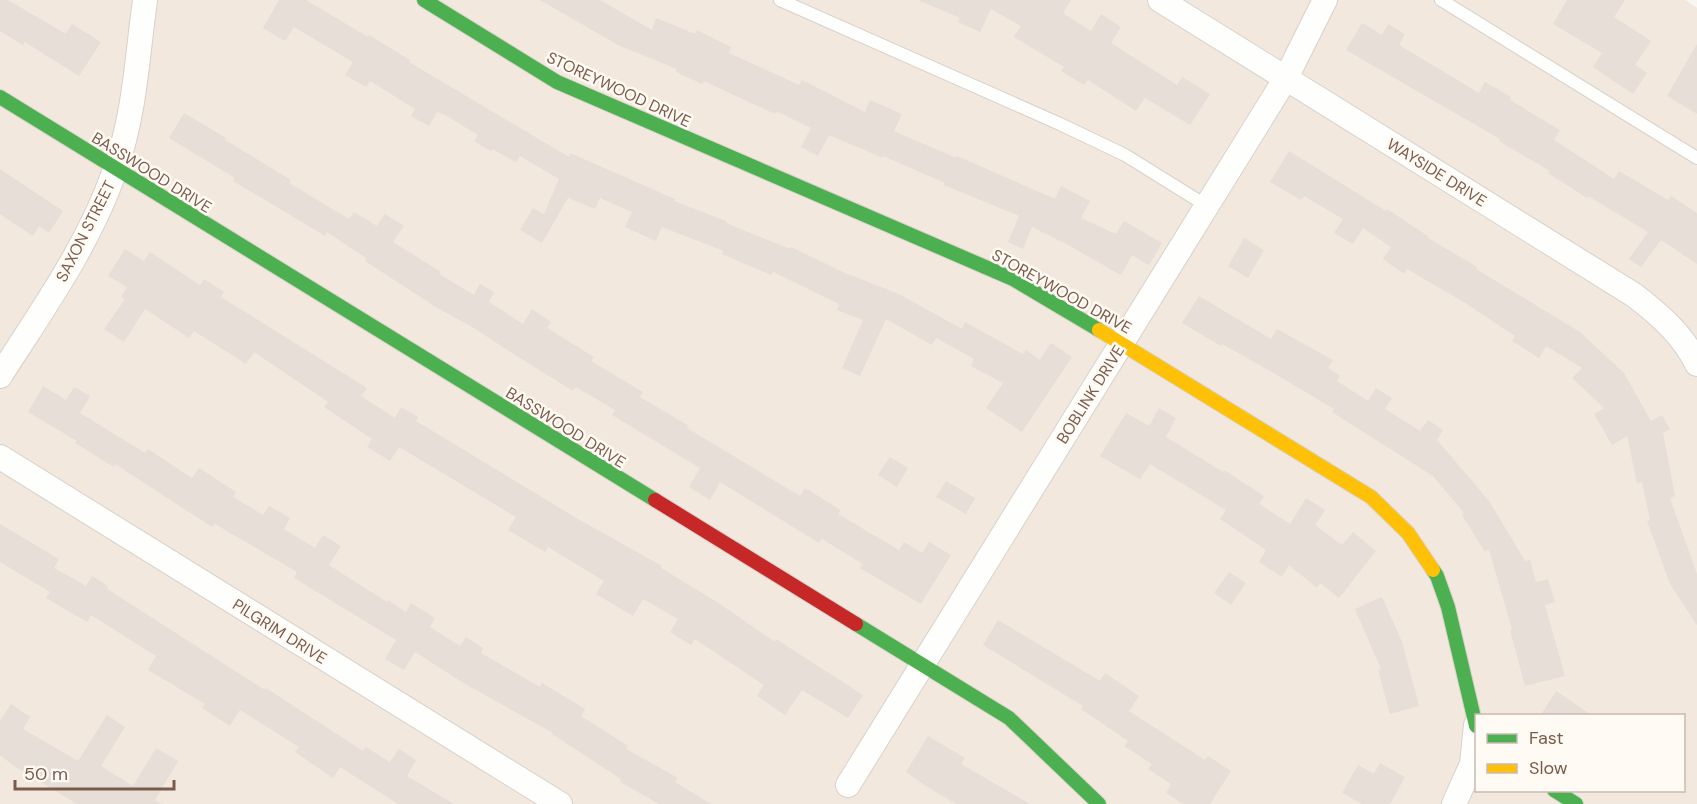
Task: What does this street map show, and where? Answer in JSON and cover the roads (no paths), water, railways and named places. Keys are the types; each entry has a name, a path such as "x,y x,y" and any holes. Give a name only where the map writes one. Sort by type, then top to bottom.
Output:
{"street":[{"name":"SAXON STREET","path":"0,376 81,245 116,169 138,72 145,0"},
{"name":"STOREYWOOD DRIVE","path":"424,0 557,82 994,270 1122,343 1371,497 1408,533 1437,576 1448,607 1475,720"},
{"name":"WAYSIDE DRIVE","path":"1160,0 1634,295 1675,330 1697,364"},
{"name":"BOBLINK DRIVE","path":"848,785 1286,78 1325,0"},
{"name":"BASSWOOD DRIVE","path":"0,97 1009,718 1099,804"},
{"name":"PILGRIM DRIVE","path":"0,457 560,804"},
{"path":"1454,804 1472,764 1475,748"},
{"path":"1557,792 1576,804"}],"lane":[{"path":"780,0 1114,150 1207,206"},
{"path":"1441,0 1697,158"}]}
